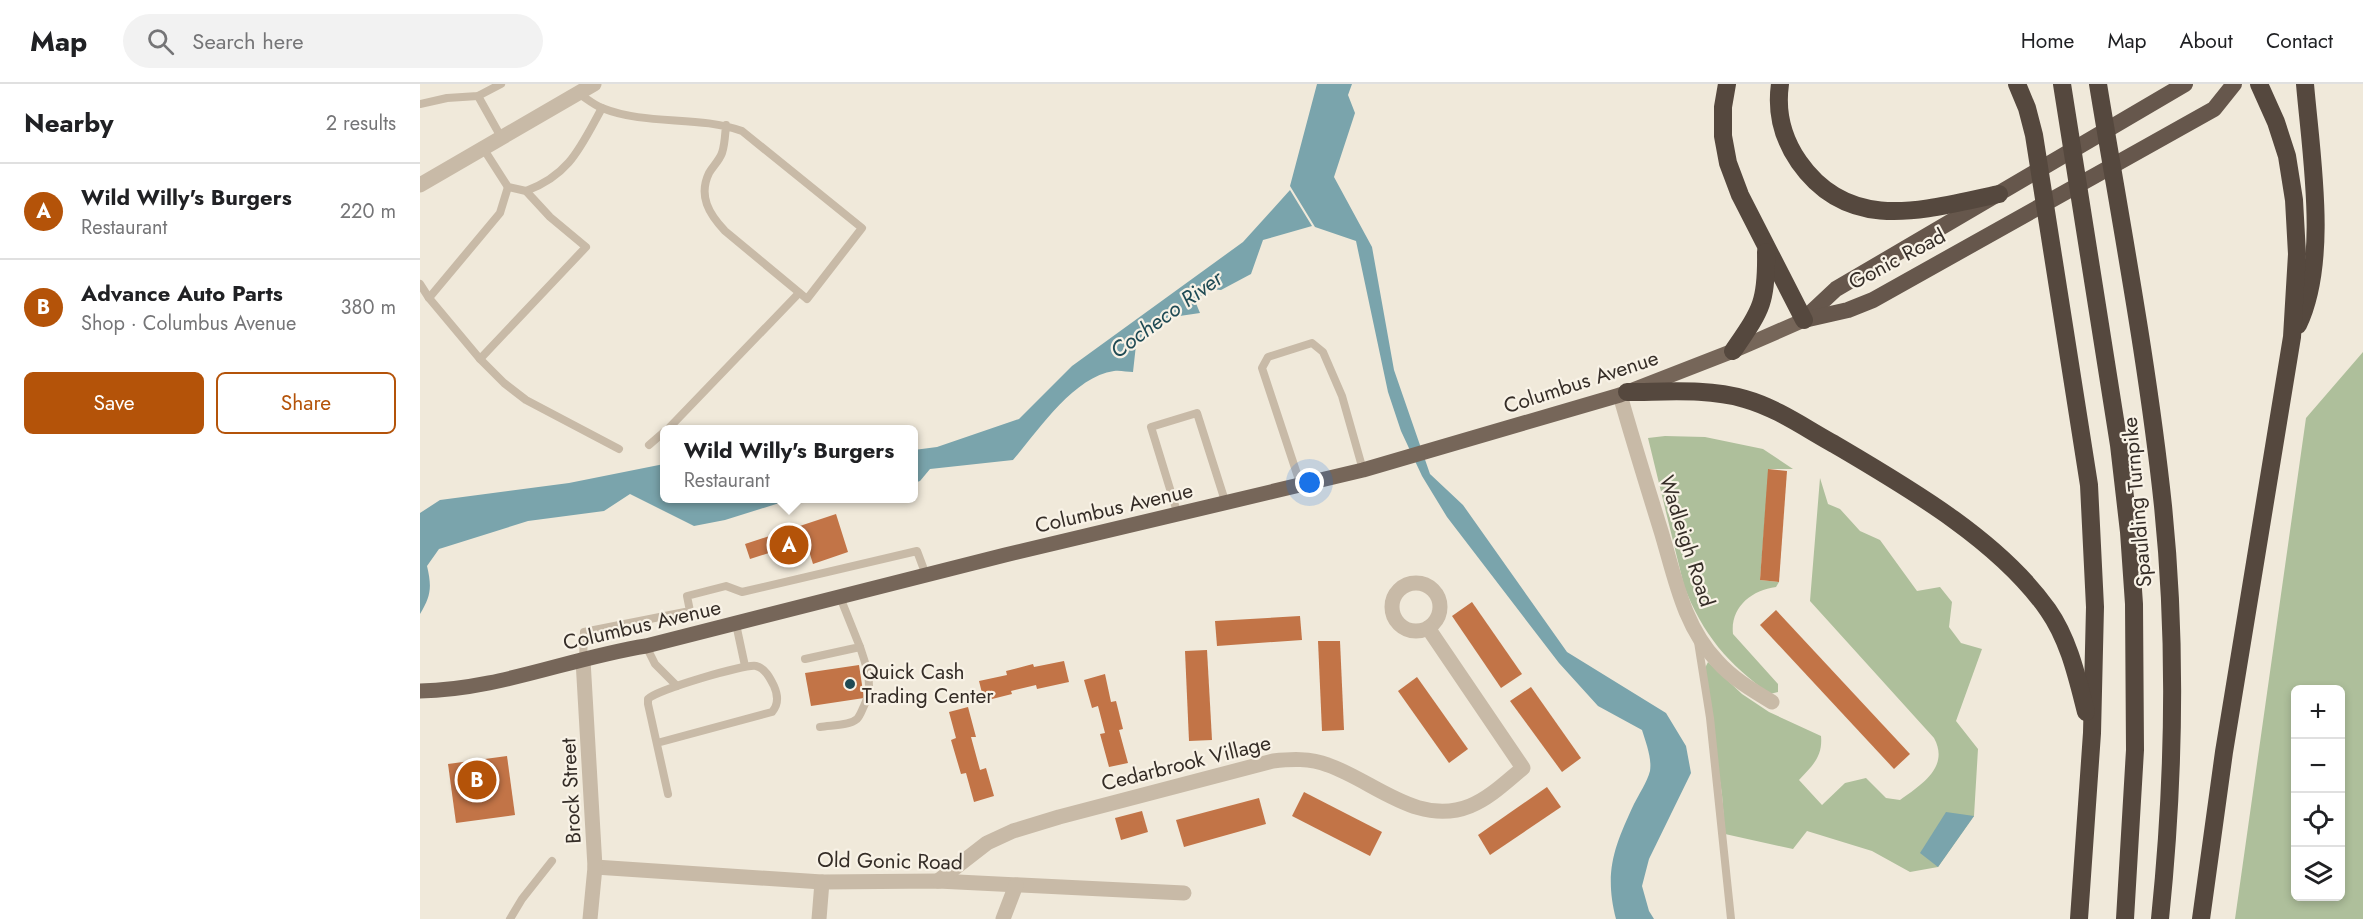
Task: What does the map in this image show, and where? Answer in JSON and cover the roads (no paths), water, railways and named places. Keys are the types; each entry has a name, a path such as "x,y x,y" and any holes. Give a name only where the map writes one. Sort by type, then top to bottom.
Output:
{"highway":[{"path":"1727,84 1723,107 1723,136 1728,163 1740,195 1804,320"},
{"path":"1780,84 1779,110 1783,131 1792,152 1806,172 1827,193 1848,204 1871,210 1898,212 1927,209 1999,194"},
{"path":"2017,84 2027,108 2034,135 2088,485 2095,607 2092,733 2079,919"},
{"name":"Spaulding Turnpike","path":"2062,84 2119,445 2134,604 2135,750 2124,919"},
{"name":"Gonic Road","path":"1804,320 1836,289 2185,84"},
{"name":"Gonic Road","path":"1804,320 1848,310 1873,300 2214,109 2234,84"},
{"path":"2201,919 2224,752 2292,338 2298,254 2294,200 2287,156 2276,122 2259,84"},
{"path":"2292,338 2306,309 2313,267 2315,218 2305,84"},
{"name":"Spaulding Turnpike","path":"2099,91 2151,407 2163,508 2172,745 2167,855 2160,919"},
{"path":"1733,351 1762,304 1767,283 1766,248"},
{"path":"1623,393 1707,392 1744,399 1796,422 1885,474 1948,517 2001,558 2030,586 2050,613 2070,653 2092,733"}],"main road":[{"name":"Columbus Avenue","path":"420,691 459,688 501,680 1363,470 1623,393 1733,351 1804,320"}],"street":[{"path":"420,185 594,84"},
{"name":"Wadleigh Road","path":"1623,393 1674,583 1696,632 1716,661 1741,683 1772,702"},
{"name":"Cedarbrook Village","path":"938,881 987,843 1013,831 1273,761 1309,760 1329,765 1388,796 1436,812 1455,811 1471,805 1488,796 1523,768 1428,628"},
{"name":"Brock Street","path":"583,660 596,867 590,919"},
{"name":"Old Gonic Road","path":"596,867 822,882 938,881 1184,893"},
{"path":"819,919 822,882"},
{"path":"1003,919 1016,885"}],"lane":[{"path":"420,104 447,98 478,96 501,84"},
{"path":"578,93 602,108 657,120 726,125 742,132 758,142 862,228 807,299 725,231 714,220 707,208 704,184 721,156 726,125"},
{"path":"478,96 501,137"},
{"path":"483,148 508,187 526,191 543,185 567,166 579,150 602,108"},
{"path":"429,298 500,213 508,187"},
{"path":"480,359 586,247 550,217 526,191"},
{"path":"420,284 480,359 504,383 526,400 618,449"},
{"path":"672,425 799,292"},
{"path":"1301,486 1262,368 1268,357 1312,343 1323,352 1341,396 1363,470"},
{"path":"1178,515 1151,427 1197,413 1226,504"},
{"path":"649,445 660,436"},
{"path":"583,660 585,632 690,611 687,596 726,586 742,592 917,551 926,575"},
{"path":"820,727 849,723 857,719 869,695 870,683 860,647 840,597"},
{"path":"736,624 745,666"},
{"path":"1696,632 1712,729 1731,919"},
{"path":"646,646 655,664 677,686"},
{"path":"805,659 860,647"},
{"path":"657,743 772,712 778,700 776,688 767,672 758,666 745,666 652,694 648,699 657,743 668,794"},
{"path":"510,919 522,899 552,861"}],"water":[{"path":"1317,84 1352,84 1348,95 1355,113 1334,177 1372,247 1394,370 1430,474 1463,505 1567,652 1666,713 1686,746 1691,773 1649,859 1642,886 1649,911 1654,919 1616,919 1611,887 1616,847 1650,771 1649,756 1642,730 1598,706 1559,663 1447,517 1422,476 1401,431 1388,392 1356,241 1315,227 1290,186"},
{"name":"Cocheco River","path":"1290,190 1312,226 1263,240 1251,274 1221,290 1210,289 1195,301 1200,313 1166,318 1136,345 1133,372 1114,371 1099,375 1084,383 1045,421 1013,460 930,469 918,482 918,449 937,447 1019,419 1072,366 1243,242"},
{"path":"660,465 660,503 779,503 725,520 694,526 630,494 604,511 528,521 439,549 427,566 430,591 420,614 420,513 440,500 569,483"},
{"path":"1946,812 1974,816 1938,867 1920,853"}],"place":[{"name":"Wild Willy's Burgers","path":"789,545"},
{"name":"Quick Cash Trading Center","path":"850,684"},
{"name":"Advance Auto Parts","path":"477,780"}]}
